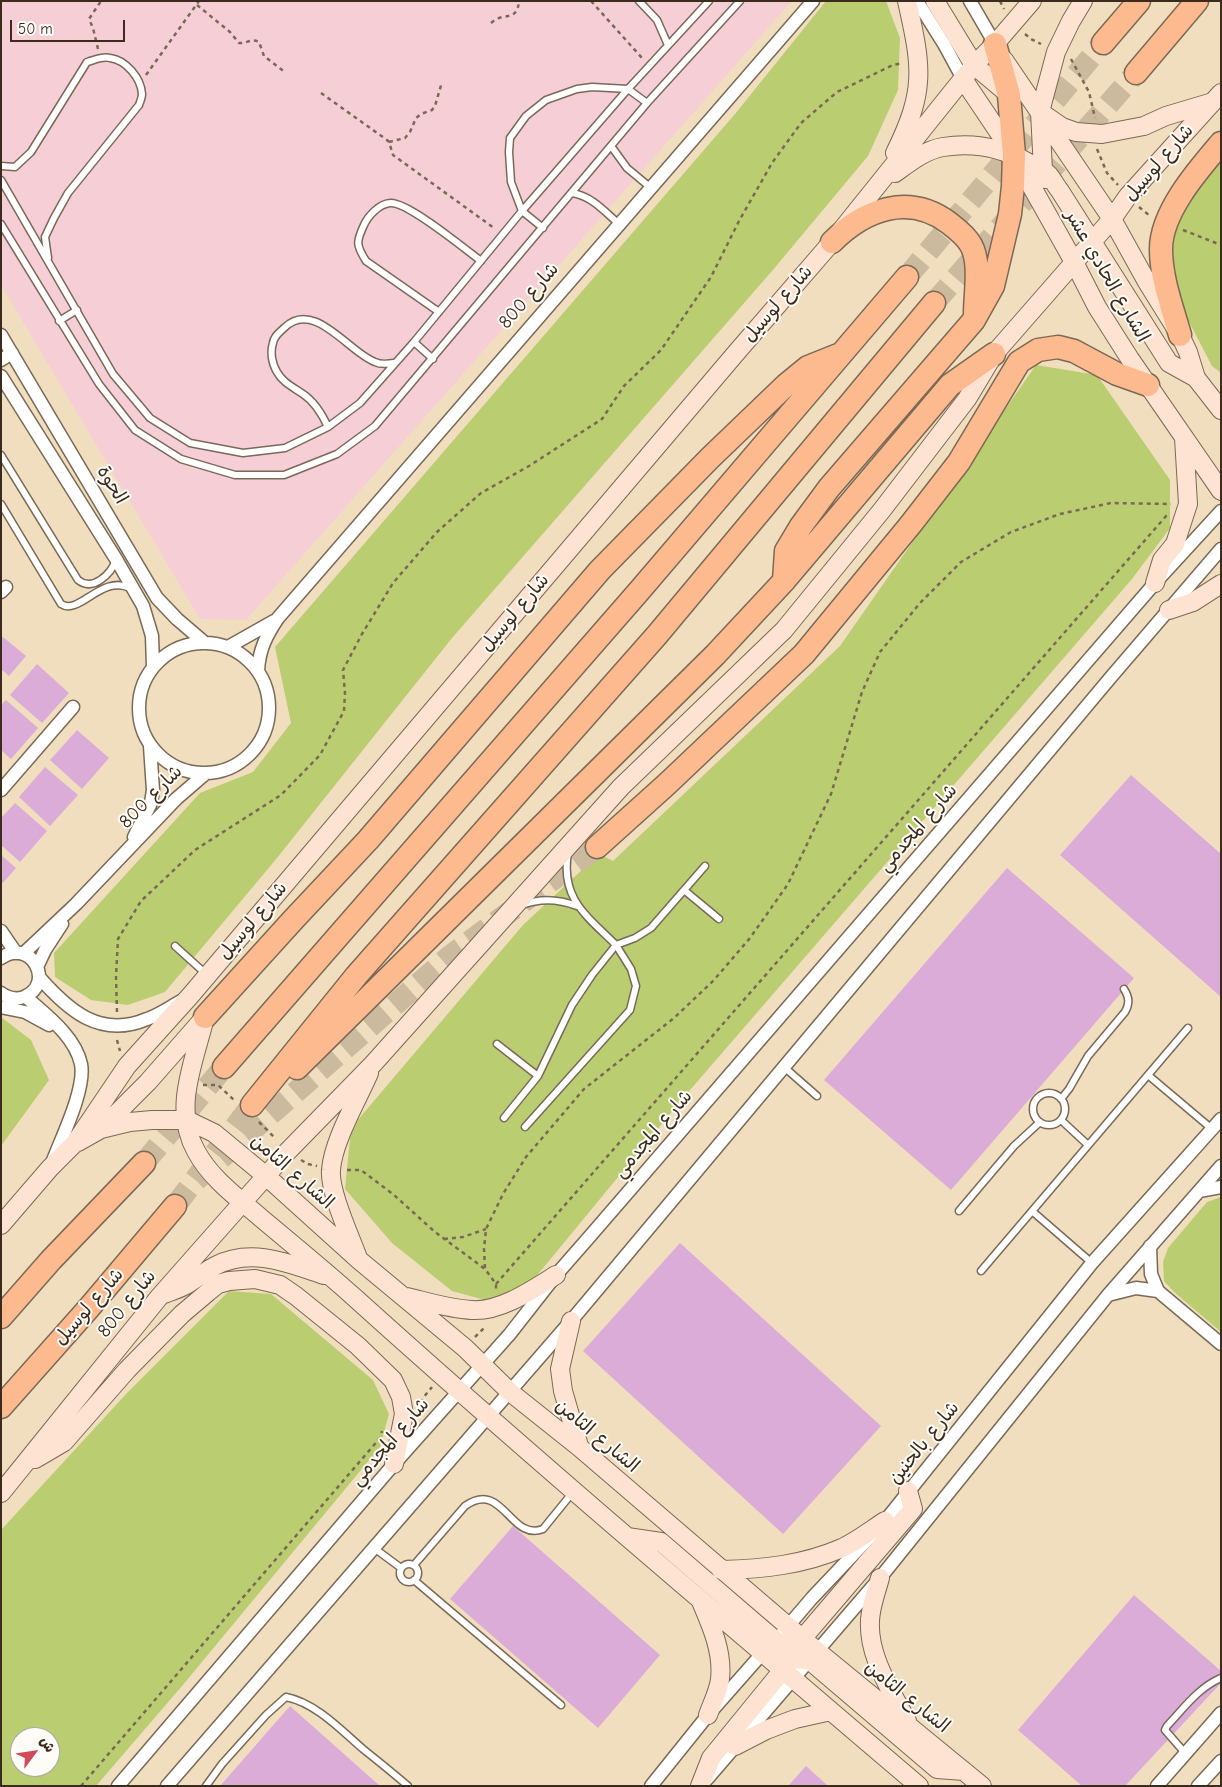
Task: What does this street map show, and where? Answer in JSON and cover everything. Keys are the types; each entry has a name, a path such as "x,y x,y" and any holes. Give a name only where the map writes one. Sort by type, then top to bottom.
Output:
{"highway":[{"path":"1103,43 1139,1"},
{"path":"1136,73 1196,1"},
{"path":"784,581 786,551 801,526 829,488 974,320 992,286 1010,214 1014,154 1010,95 995,44"},
{"path":"1180,335 1163,278 1160,247 1166,223 1174,206 1194,174 1221,143"},
{"path":"832,242 852,225 880,211 901,206 923,210 940,217 958,230 971,245 977,269 974,320"},
{"path":"224,1067 640,590 908,278"},
{"path":"251,1105 356,976 657,635 934,303"},
{"path":"597,847 667,784 804,654 905,532 959,462 1019,362 1038,350 1058,347 1079,353 1117,374 1148,385"},
{"path":"205,1017 368,840 600,570 786,385 808,367 841,354"},
{"path":"251,1105 310,1057 715,655 784,581 950,385 994,354"},
{"path":"1,1317 51,1260 144,1163"},
{"name":"شارع لوسيل","path":"1,1407 88,1309 175,1206"}],"street":[{"name":"شارع 800","path":"258,671 262,645 278,618 812,1"},
{"path":"880,183 913,111 920,78 919,61 907,1"},
{"path":"917,1 963,79"},
{"path":"935,1 974,65 1010,95 1062,127 1076,132 1102,134 1144,126 1217,97"},
{"path":"970,1 995,44"},
{"name":"شارع لوسيل","path":"1,1225 50,1168 75,1143 128,1066 190,996 832,242 974,65 1032,1"},
{"path":"1074,262 1046,184 1043,170 1040,112 1058,47 1083,1"},
{"name":"الشارع الحادي عشر","path":"995,44 1014,76 1112,218 1147,282 1180,335 1188,352 1196,378 1220,408"},
{"name":"الشارع الحادي عشر","path":"963,79 1014,154 1097,307 1221,491"},
{"name":"شارع لوسيل","path":"266,1176 372,1064 621,788 784,630 882,510 967,400 994,354 1112,218 1128,196 1217,97"},
{"path":"880,183 909,163 941,148 982,146 1014,154 1043,170 1092,240 1169,363 1196,378"},
{"name":"الحوة","path":"1,335 7,357 23,371 158,598 176,619 205,643"},
{"path":"2,380 23,371"},
{"name":"الحوة","path":"2,380 116,558 143,606 154,646 153,666"},
{"path":"1155,583 1162,560 1175,544 1188,504 1184,435"},
{"name":"شارع المجدمي","path":"118,1786 394,1464 509,1335 556,1275 1155,583 1221,510"},
{"path":"167,1786 571,1321 1111,677 1221,549"},
{"path":"1169,610 1193,602 1221,584"},
{"name":"شارع 800","path":"228,647 278,618"},
{"path":"205,643 228,647 249,661 258,671 266,687 269,704 268,722 262,739 252,753 238,764 222,772 205,774 184,771 165,761 150,746 141,727 138,706 142,685 153,666 168,653 185,645 205,643"},
{"path":"1,790 74,707"},
{"name":"شارع 800","path":"127,851 151,804 153,790 150,746"},
{"name":"شارع 800","path":"9,954 76,904 176,799 205,774"},
{"name":"شارع 800","path":"26,997 35,988 45,950 76,904"},
{"path":"1,931 9,954 29,957 57,998 79,1015 105,1026 116,1027 147,1020 190,996"},
{"path":"1,993 13,998 26,997 62,1032 77,1054 81,1065 82,1083 50,1168"},
{"path":"1,1007 25,1012 62,1032"},
{"path":"101,1129 148,1082 205,1017"},
{"name":"الشارع الثامن","path":"205,1017 186,1085 187,1120 190,1140 210,1173 334,1279 488,1418 700,1599 911,1728 982,1786"},
{"path":"359,1260 333,1190 331,1170 337,1145 372,1064"},
{"name":"شارع بالحنين","path":"788,1626 885,1521 1092,1263 1221,1119"},
{"name":"الشارع الثامن","path":"75,1143 101,1129 130,1122 187,1120 214,1134 266,1176 359,1260 483,1364 510,1392 579,1447 788,1626 792,1655 831,1711 919,1786"},
{"path":"651,1786 708,1715 792,1655 880,1578 1108,1295 1221,1166"},
{"name":"شارع 800","path":"1,1493 160,1296 266,1176"},
{"path":"1199,1191 1221,1186"},
{"path":"1150,1246 1151,1274 1158,1291 1221,1344"},
{"path":"160,1296 183,1286 215,1266 243,1257 258,1256 283,1261 334,1279"},
{"path":"400,1294 440,1306 472,1310 496,1307 510,1302 556,1275"},
{"path":"25,1464 64,1442 127,1370 182,1314 218,1284 239,1279 255,1279 280,1285 358,1346 393,1380 401,1397 404,1414 394,1464"},
{"path":"1108,1295 1136,1288 1158,1291"},
{"path":"571,1321 560,1369 565,1401 579,1447"},
{"path":"700,1786 711,1758 792,1655 913,1509 908,1491"},
{"path":"721,1570 759,1569 810,1560 844,1547 885,1521"},
{"path":"627,1537 662,1542 792,1655 937,1769 964,1771"},
{"path":"880,1578 870,1613 871,1638 877,1661 911,1728"},
{"path":"700,1599 712,1628 719,1652 720,1679 708,1715"},
{"path":"700,1786 735,1746 792,1655"},
{"path":"735,1746 766,1730 795,1719 831,1711"},
{"path":"1157,1786 1221,1713"},
{"path":"1198,1786 1221,1761"}],"lane":[{"path":"639,1 657,20 668,45"},
{"path":"1,180 113,374 150,418 190,443 243,453 285,448 328,427 360,403 414,342 522,211 628,89 709,1"},
{"path":"1,224 99,384 135,430 181,459 235,475 284,474 336,454 375,426 647,104 740,1"},
{"path":"1,166 14,167 31,152 87,62 100,58 111,58 125,64 133,72 140,84 142,95 139,105 68,193 45,237 48,261"},
{"path":"543,228 522,211 511,182 510,138 526,116 546,100 577,89 592,87 628,89 647,104"},
{"path":"611,146 627,168 650,188"},
{"path":"572,193 579,194 595,202 619,224"},
{"path":"438,312 366,261 359,249 358,239 366,220 379,207 390,203 407,207 481,261"},
{"path":"59,321 77,310"},
{"path":"328,427 323,415 315,405 276,372 271,348 274,338 288,324 300,319 313,320 332,331 374,362 394,364"},
{"path":"414,342 433,359"},
{"path":"1,455 78,580 86,584 94,583 109,573 116,558"},
{"path":"1,504 63,606 73,606 112,585 124,585 134,591"},
{"path":"524,1127 630,1010 636,986 631,969 616,946 577,906 572,896 567,876 568,855 571,845"},
{"path":"504,1118 538,1076 572,1005 592,975 616,946 635,938 651,928 705,866"},
{"path":"684,890 719,919"},
{"path":"508,913 526,904 547,900 562,901 577,906"},
{"path":"175,946 207,975"},
{"path":"1061,1100 1088,1056 1127,1008 1128,998 1124,989"},
{"path":"981,1271 1188,1028"},
{"path":"497,1044 538,1076"},
{"path":"784,1067 818,1096"},
{"path":"1148,1075 1212,1129"},
{"path":"1048,1093 1061,1100 1065,1110 1061,1120 1050,1125 1040,1122 1033,1109 1036,1100 1048,1093"},
{"path":"1061,1120 1088,1145"},
{"path":"958,1211 1014,1146 1040,1122"},
{"path":"1032,1211 1092,1263"},
{"path":"414,1565 470,1502 483,1499 495,1502 522,1527 528,1531 536,1532 543,1530 573,1491"},
{"path":"374,1548 401,1568"},
{"path":"407,1564 414,1565 418,1574 414,1580 408,1582 404,1580 400,1575 401,1568 407,1564"},
{"path":"414,1580 561,1705"},
{"path":"1185,1754 1165,1730 1190,1700 1209,1683 1221,1678"},
{"path":"206,1786 222,1764 266,1715 286,1697 296,1699 314,1709 408,1786"}],"path":[{"path":"100,58 89,19 101,1"},
{"path":"140,84 199,1"},
{"path":"491,23 496,19 516,13 519,10 519,1"},
{"path":"590,1 650,66"},
{"path":"196,5 230,32 238,43 242,44 252,40 259,42 264,56 286,73"},
{"path":"128,1066 118,1049 116,1027 118,939 141,901 194,850 281,795 320,755 344,711 343,670 393,583 437,532 481,493 529,466 602,419 624,386 661,350 711,277 739,221 772,163 801,123 837,92 893,65 919,61"},
{"path":"390,142 405,138 416,118 432,110 442,82"},
{"path":"321,93 390,142 392,155 503,235"},
{"path":"1166,223 1221,245"},
{"path":"485,1268 486,1229 503,1194 526,1156 584,1089 674,1018 714,980 750,938 788,884 831,794 862,692 880,652 920,604 961,562 1011,532 1060,514 1112,502 1177,504 496,1284"},
{"path":"186,1085 218,1085 251,1105 288,1151 308,1164 331,1170 362,1170 444,1239 485,1268 496,1284 496,1307"},
{"path":"444,1239 463,1237 486,1229"},
{"path":"81,1786 380,1438 387,1424 404,1414"}],"shaded area":[{"path":"1,1 792,1 246,620 200,619 1,285"}],"green space":[{"path":"826,1 886,1 900,38 898,90 868,156 772,271 452,638 277,858 165,992 128,1005 91,1000 55,977 54,953 200,793 253,772 291,723 275,647 735,114"},
{"path":"1221,162 1221,373 1212,366 1187,318 1171,279 1168,253 1189,197"},
{"path":"1036,365 1097,375 1170,480 1170,528 1132,579 684,1097 511,1307 452,1291 392,1243 345,1189 351,1128 523,925 599,854 613,861 840,646"},
{"path":"1,1017 31,1040 49,1080 1,1146"},
{"path":"1221,1197 1221,1332 1174,1292 1164,1281 1163,1262 1168,1248 1207,1202"},
{"path":"229,1291 271,1294 373,1380 389,1414 380,1447 182,1686 96,1786 1,1786 1,1530 127,1393"}],"building":[{"path":"3,637 26,656 9,676 1,669 1,639"},
{"path":"37,664 69,693 42,723 10,695"},
{"path":"6,700 38,728 11,759 1,750 1,705"},
{"path":"77,730 109,758 82,789 50,760"},
{"path":"45,767 78,795 50,826 19,797"},
{"path":"1131,775 1221,854 1221,997 1060,855"},
{"path":"15,803 47,831 20,862 1,845 1,818"},
{"path":"1,855 16,868 1,885"},
{"path":"1007,868 1134,978 951,1190 824,1080"},
{"path":"680,1243 881,1426 783,1534 583,1351"},
{"path":"513,1526 660,1655 598,1728 450,1599"},
{"path":"1134,1595 1221,1671 1221,1683 1125,1786 1082,1786 1018,1730"},
{"path":"290,1706 380,1786 220,1786"},
{"path":"806,1766 828,1786 788,1786"}],"tunnel":[{"path":"907,277 1103,43"},
{"path":"934,303 1136,73"},
{"path":"196,1180 450,956 597,847"},
{"path":"144,1163 224,1067"},
{"path":"175,1206 252,1105"}]}
